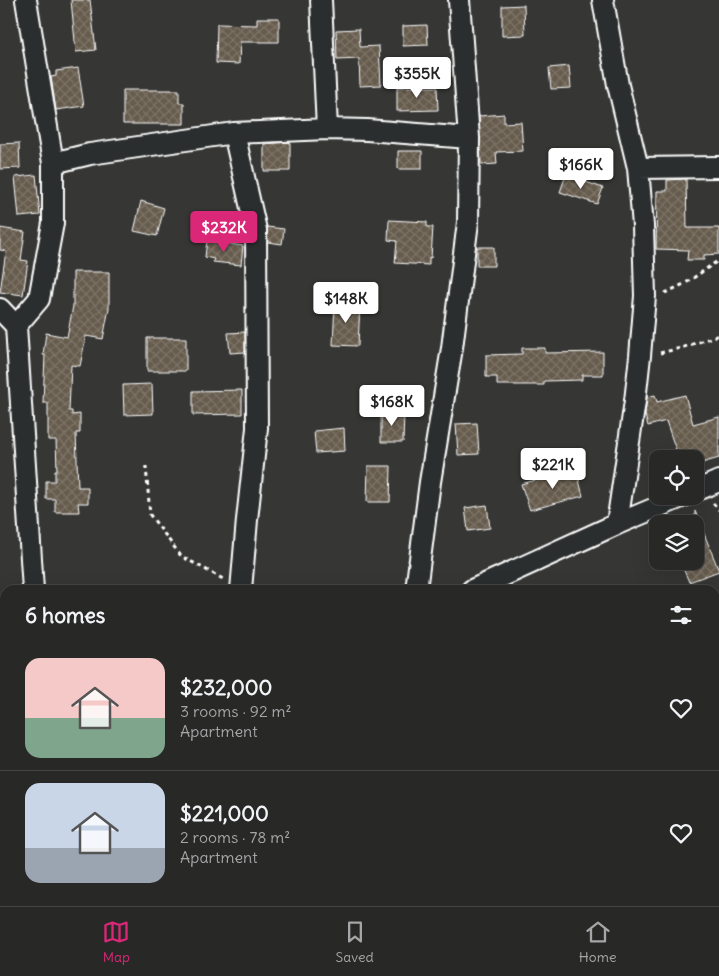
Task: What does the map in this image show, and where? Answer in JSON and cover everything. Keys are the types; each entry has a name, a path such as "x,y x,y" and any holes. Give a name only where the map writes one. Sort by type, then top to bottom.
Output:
{"street":[{"path":"16,326 39,298 53,223 53,163 26,0"},
{"path":"321,0 326,129"},
{"path":"417,585 430,482 452,348 468,222 469,138 459,0"},
{"path":"603,0 618,85 638,168 643,226 645,296 635,402 617,524"},
{"path":"53,163 90,154 234,133 326,129 368,130 469,138"},
{"path":"234,133 256,230 257,428 241,585"},
{"path":"638,168 719,167"},
{"path":"0,309 16,326 33,585"},
{"path":"704,488 719,481"},
{"path":"483,585 662,505"}],"path":[{"path":"645,296 656,296 686,284 719,260"},
{"path":"640,356 654,355 681,348 719,335"},
{"path":"146,466 150,515 180,556 232,585"}],"building":[{"path":"71,0 90,0 96,50 76,52"},
{"path":"524,5 525,35 502,36 502,6"},
{"path":"257,18 279,18 279,42 240,42 239,64 216,63 217,24 257,25"},
{"path":"427,25 428,45 403,46 403,26"},
{"path":"359,29 360,47 379,46 381,85 360,86 359,59 337,60 336,30"},
{"path":"569,66 571,88 551,89 549,68"},
{"path":"78,68 84,106 56,110 51,77 56,76 56,71"},
{"path":"397,87 437,87 438,110 397,111"},
{"path":"123,90 179,90 179,103 184,103 184,124 123,124"},
{"path":"504,114 504,123 521,122 523,151 496,152 497,164 481,165 479,116"},
{"path":"290,142 290,171 264,171 264,144"},
{"path":"19,143 20,168 0,169 0,144"},
{"path":"398,151 422,151 422,169 398,169"},
{"path":"36,175 40,215 19,217 15,177"},
{"path":"566,175 603,188 597,204 560,192"},
{"path":"686,179 687,228 719,228 719,254 704,255 704,260 687,260 688,250 656,249 657,191 667,191 667,180"},
{"path":"141,201 164,208 157,236 134,231"},
{"path":"389,220 427,222 427,227 433,227 429,265 395,263 397,241 388,240"},
{"path":"267,227 284,229 282,244 268,242"},
{"path":"0,228 25,232 21,260 28,261 23,295 0,292 6,251 0,250"},
{"path":"207,240 243,246 241,265 213,262 214,259 205,257"},
{"path":"477,247 494,247 494,266 477,266"},
{"path":"73,272 109,272 109,308 103,339 86,336 80,366 71,365 69,411 72,411 72,415 80,414 80,433 76,433 78,487 88,487 88,503 78,503 79,512 55,512 55,499 46,499 46,481 55,481 55,471 57,471 56,440 48,440 48,403 43,403 45,355 43,355 46,333 67,337 73,306"},
{"path":"335,303 360,304 358,346 333,345"},
{"path":"245,332 245,352 230,353 228,333"},
{"path":"147,338 186,338 186,371 147,371"},
{"path":"522,348 545,348 545,353 603,352 603,375 582,375 582,380 544,381 544,385 497,385 497,377 486,377 486,355 522,354"},
{"path":"152,384 153,414 124,415 123,385"},
{"path":"242,390 242,414 193,415 193,391"},
{"path":"655,395 657,402 685,395 693,424 719,417 719,458 704,462 704,450 676,450 666,421 648,426 645,415 647,397"},
{"path":"381,412 404,413 403,442 381,442"},
{"path":"477,423 479,454 458,455 456,424"},
{"path":"344,428 345,451 316,453 314,431"},
{"path":"368,466 391,466 390,502 367,502"},
{"path":"576,469 583,496 530,510 521,484"},
{"path":"487,505 490,528 468,531 465,508"},
{"path":"704,534 719,571 689,582 684,570 704,570"}]}
